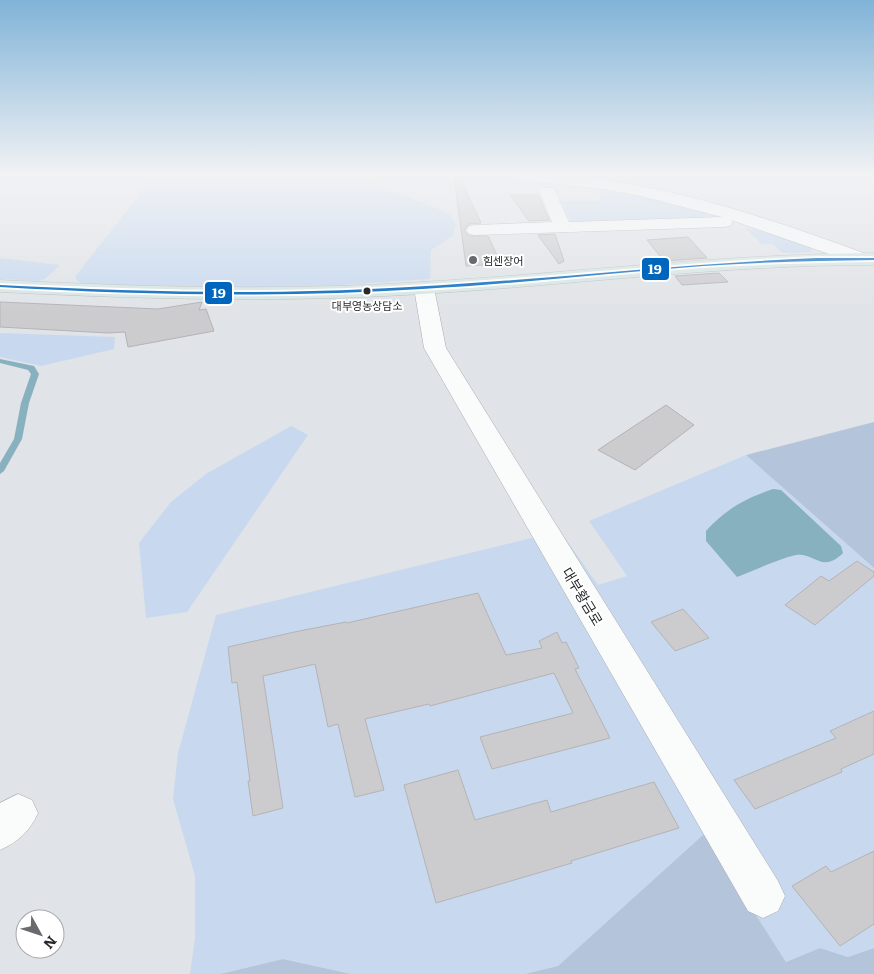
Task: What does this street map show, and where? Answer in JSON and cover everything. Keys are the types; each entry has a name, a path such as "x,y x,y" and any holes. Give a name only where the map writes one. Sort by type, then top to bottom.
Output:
{"main road":[{"path":"0,286 240,295 319,294 769,262 868,259"}],"lane":[{"path":"560,220 563,227"},
{"path":"747,220 868,259"},
{"path":"475,230 683,222 756,223"},
{"name":"대부황금로","path":"424,288 435,348 763,896"}],"shaded area":[{"path":"119,220 453,220 456,225 452,236 431,250 430,279 269,288 82,284 75,278"},
{"path":"571,220 669,220 572,223"},
{"path":"745,228 777,234 808,245 811,252 783,253 773,244 762,244"},
{"path":"0,258 60,265 45,279 38,281 0,279"},
{"path":"0,333 115,337 114,349 41,366 0,357"},
{"path":"874,422 874,568 746,455"},
{"path":"291,426 308,435 187,612 146,618 139,543 171,502 206,474"},
{"path":"746,455 874,568 874,948 848,957 820,948 786,962 704,834 558,966 525,974 351,974 283,959 220,974 190,974 195,938 195,876 173,799 178,753 216,615 560,531 598,585 627,576 589,521"},
{"path":"773,489 781,490 841,546 843,553 829,562 818,561 808,556 796,555 737,577 706,541 706,531 721,516 737,505"},
{"path":"704,834 786,962 820,948 848,957 874,948 874,974 525,974 558,966"},
{"path":"283,959 351,974 220,974"}],"building":[{"path":"460,220 480,220 481,223 469,224 464,231 469,236 488,236 501,264 466,266"},
{"path":"555,234 564,261 559,264 538,235"},
{"path":"688,237 707,258 664,261 647,240"},
{"path":"719,273 728,282 682,285 675,276"},
{"path":"0,302 158,309 202,302 199,310 206,309 214,331 128,347 125,332 108,333 0,327"},
{"path":"666,405 694,425 635,470 598,450"},
{"path":"857,561 874,572 874,576 815,625 785,605 821,576 829,581"},
{"path":"478,593 506,655 542,648 539,641 557,632 562,643 566,642 579,668 575,669 610,738 492,769 480,737 573,713 554,673 430,706 429,704 365,719 384,790 355,797 338,724 328,727 315,664 263,676 283,808 253,816 237,682 232,683 228,647 299,631 347,623"},
{"path":"683,609 709,638 675,651 651,622"},
{"path":"874,711 874,754 841,769 842,772 755,809 734,780 836,738 830,731"},
{"path":"458,770 475,820 547,800 551,812 654,782 679,828 571,861 572,863 436,903 404,785"},
{"path":"874,851 874,924 840,946 792,886 826,866 831,872"}],"waterway":[{"path":"0,361 31,368 35,374 25,403 18,439 0,471"}],"transit line":[{"name":"19","path":"0,286 158,293 316,293 478,284 761,261 874,259"}],"place":[{"name":"힘센장어","path":"473,260"},
{"name":"대부영농상담소","path":"367,291"}]}
